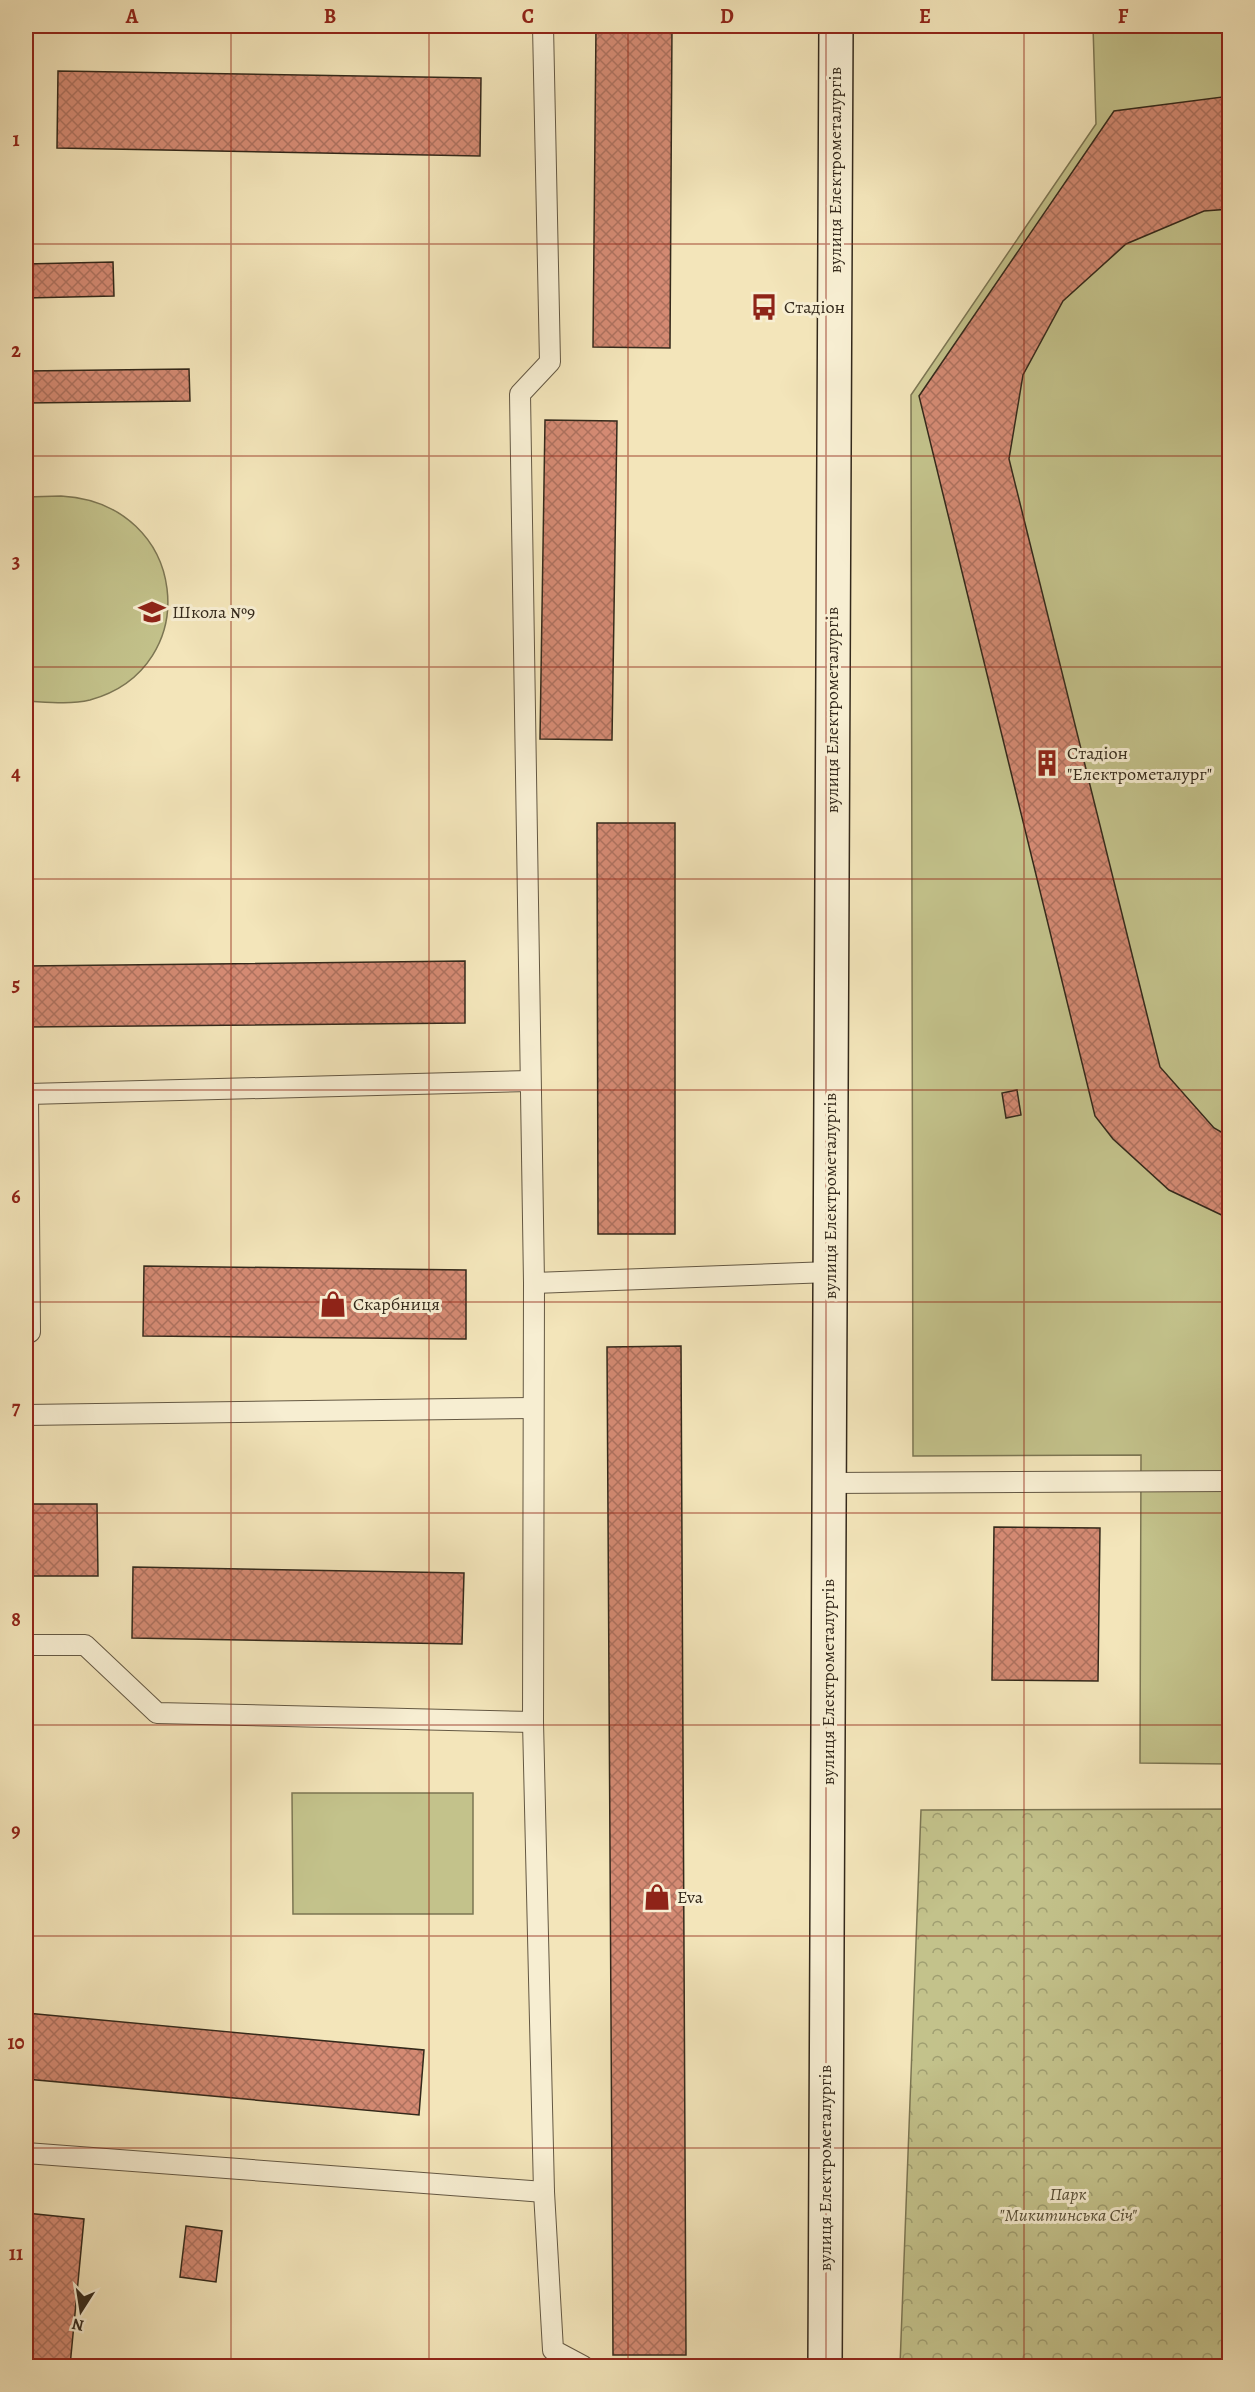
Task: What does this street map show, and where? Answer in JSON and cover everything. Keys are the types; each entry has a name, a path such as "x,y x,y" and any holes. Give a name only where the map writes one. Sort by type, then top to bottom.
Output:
{"main road":[{"name":"вулиця Електрометалургів","path":"825,2367 836,26"}],"lane":[{"path":"543,26 550,362 520,394 534,1283 533,1722 544,2192 553,2350 583,2367"},
{"path":"30,1332 28,1094 530,1081"},
{"path":"534,1283 830,1272"},
{"path":"26,1415 533,1408"},
{"path":"829,1483 1230,1481"},
{"path":"26,1645 84,1645 157,1713 533,1722"},
{"path":"26,2152 544,2192"}],"green space":[{"path":"1093,26 1229,26 1229,1764 1140,1763 1141,1455 913,1456 911,395 1096,124"},
{"path":"61,496 104,505 136,526 157,555 167,589 166,623 152,656 127,682 82,702 26,701 26,497"},
{"path":"292,1793 473,1793 473,1914 293,1914"},
{"name":"Парк \"Микитинська Січ\"","path":"1229,1809 1229,2366 900,2366 921,1810"}],"building":[{"path":"596,26 672,26 670,348 593,347"},
{"path":"58,71 481,78 480,156 57,148"},
{"name":"Стадіон \"Електрометалург\"","path":"1230,96 1230,209 1204,211 1126,244 1063,301 1023,375 1009,459 1160,1067 1214,1128 1230,1137 1230,1219 1169,1190 1113,1139 1095,1116 919,396 1114,111"},
{"path":"113,262 114,296 26,298 26,264"},
{"path":"189,369 190,401 26,403 26,371"},
{"path":"545,420 617,421 612,740 540,739"},
{"path":"597,823 675,823 675,1234 598,1234"},
{"path":"465,961 465,1023 26,1027 26,966"},
{"path":"1017,1090 1021,1115 1006,1118 1002,1093"},
{"path":"144,1266 466,1270 466,1339 143,1336"},
{"path":"681,1346 686,2355 613,2355 607,1347"},
{"path":"26,1504 97,1504 98,1576 26,1576"},
{"path":"994,1527 1100,1528 1098,1681 992,1680"},
{"path":"133,1567 464,1573 462,1644 132,1638"},
{"path":"26,2013 424,2050 419,2115 26,2079"},
{"path":"26,2213 84,2219 70,2366 26,2366"},
{"path":"186,2226 222,2231 216,2282 180,2277"}],"place":[{"name":"Стадіон","path":"764,307"},
{"name":"Школа №9","path":"152,612"},
{"name":"Стадіон \"Електрометалург\"","path":"1047,763"},
{"name":"Скарбниця","path":"333,1304"},
{"name":"Eva","path":"657,1897"}]}
